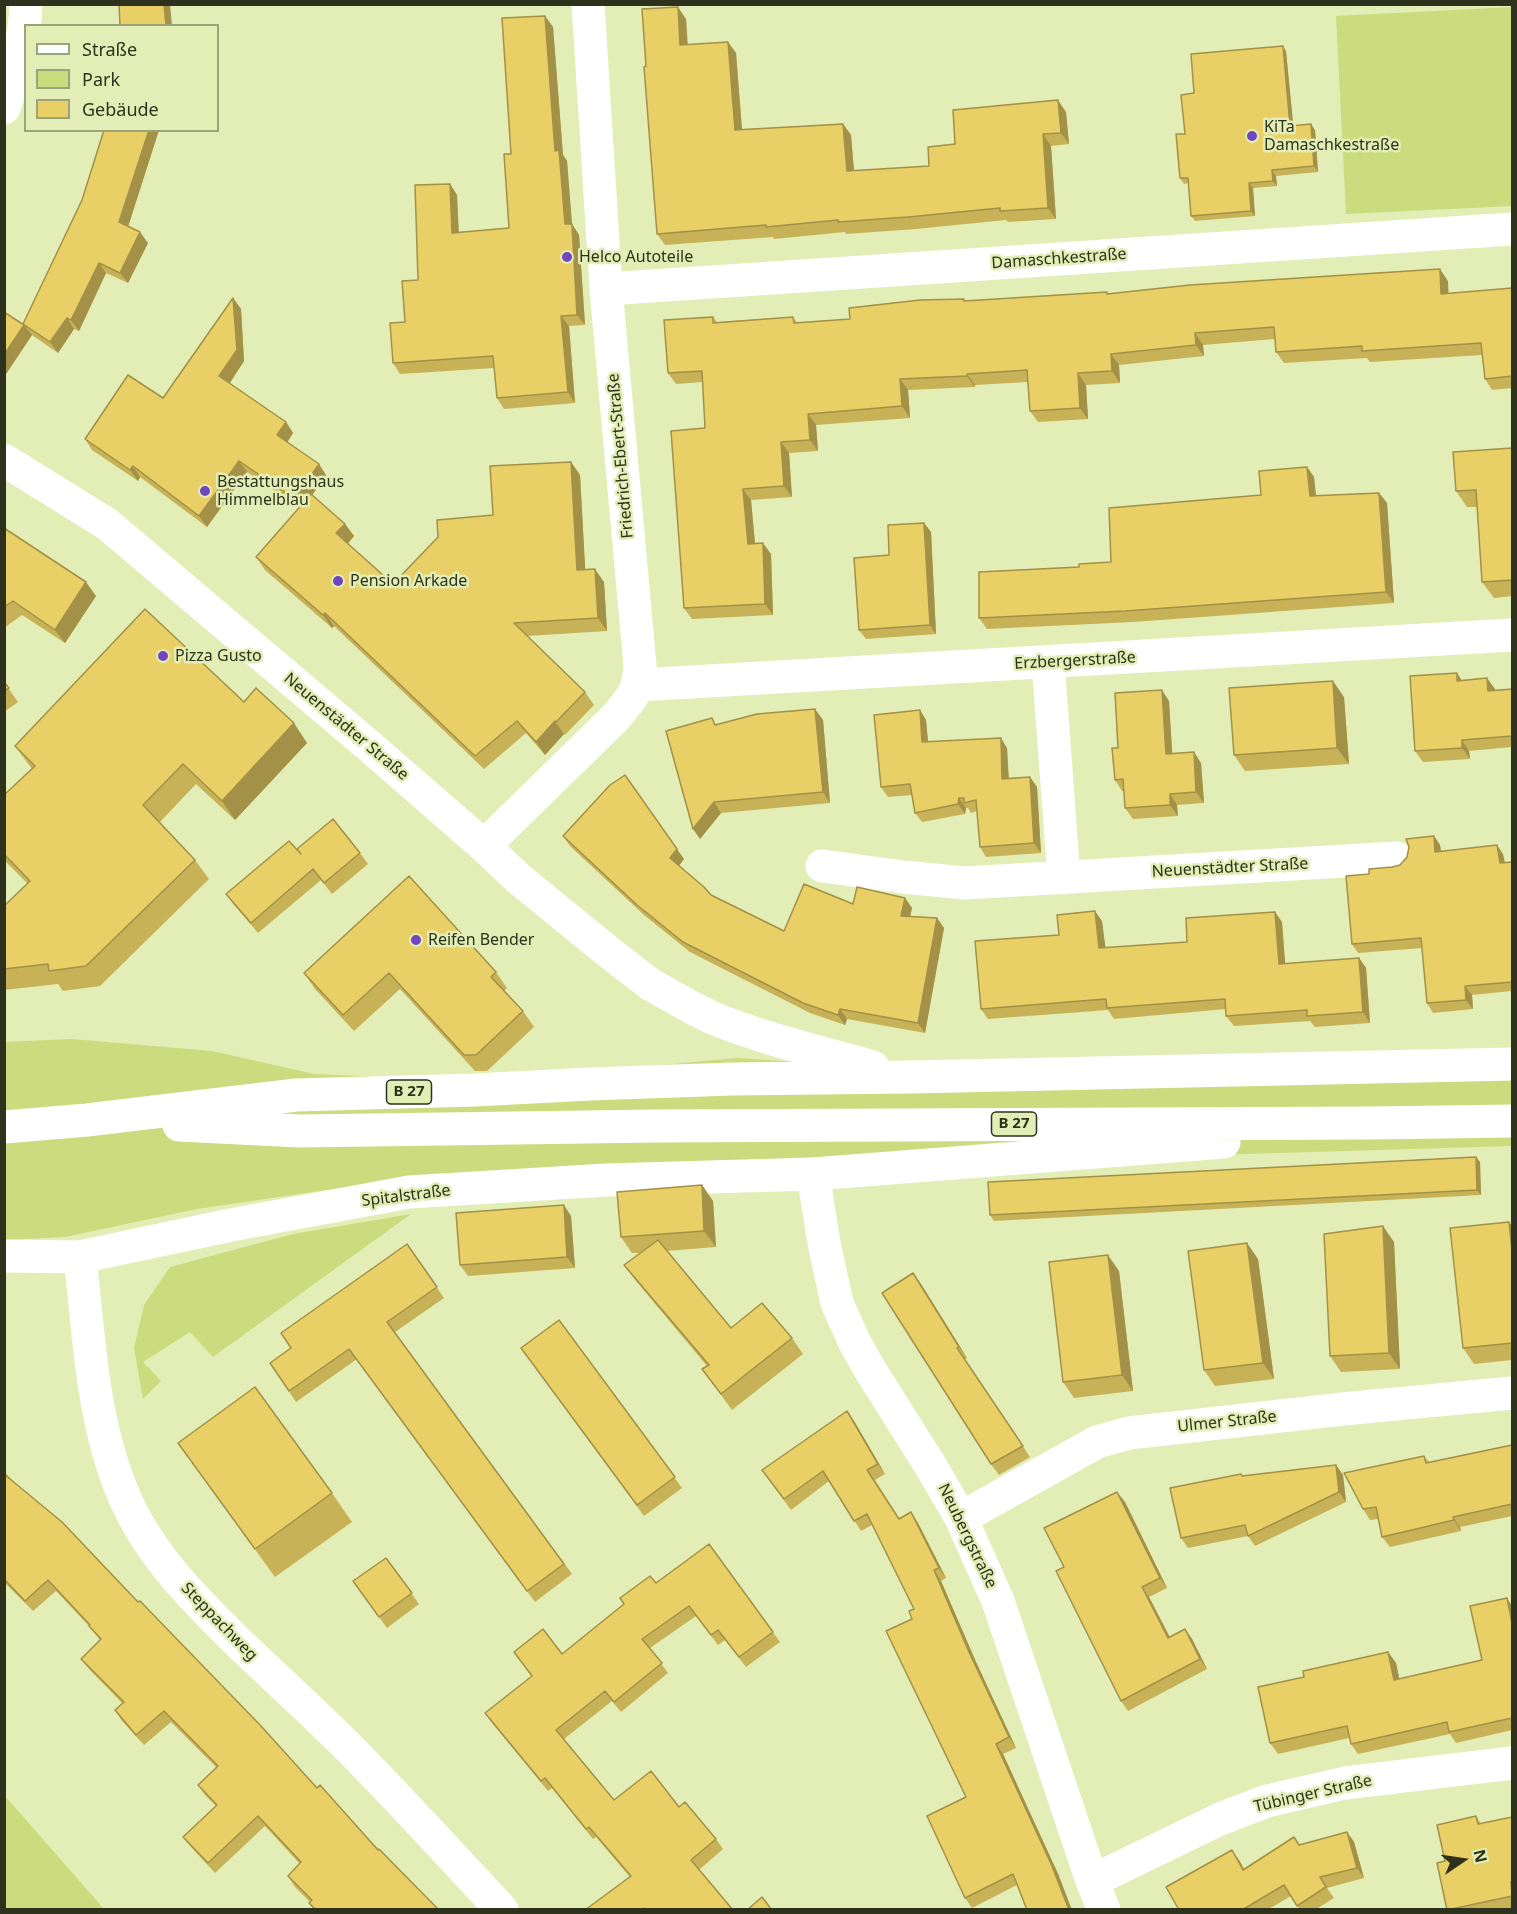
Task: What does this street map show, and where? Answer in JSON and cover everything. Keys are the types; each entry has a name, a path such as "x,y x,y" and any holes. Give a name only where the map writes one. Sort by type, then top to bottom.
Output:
{"main road":[{"path":"25,24 26,4"},
{"name":"Friedrich-Ebert-Straße","path":"588,4 606,289 640,666 638,685"},
{"path":"4,108 15,74 24,28"},
{"name":"Damaschkestraße","path":"606,289 1512,229"},
{"name":"Neuenstädter Straße","path":"4,460 108,524 484,846 519,879 650,984 725,1023 769,1039 912,1077"},
{"name":"Erzbergerstraße","path":"638,685 1512,634"},
{"path":"1048,662 1064,878"},
{"path":"484,846 616,717 635,694 638,685"},
{"name":"Neuenstädter Straße","path":"822,866 965,883 1397,858"},
{"name":"B 27","path":"4,1127 87,1120 296,1095 732,1079 1512,1064"},
{"name":"B 27","path":"87,1120 300,1131 656,1126 1512,1121"},
{"name":"Spitalstraße","path":"4,1256 80,1257 231,1225 409,1192 606,1180 813,1174 1198,1145 1371,1123"},
{"name":"Neubergstraße","path":"813,1174 824,1243 837,1303 869,1368 961,1518 998,1601 1098,1895"},
{"name":"Steppachweg","path":"80,1257 103,1434 125,1498 151,1546 196,1601 350,1749 502,1910"},
{"name":"Ulmer Straße","path":"961,1518 1097,1442 1129,1432 1512,1393"},
{"name":"Tübinger Straße","path":"1098,1895 1220,1819 1267,1801 1345,1783 1512,1763"}],"green space":[{"path":"1512,7 1512,206 1346,214 1336,16"},
{"path":"72,1039 212,1051 314,1074 481,1082 737,1058 917,1070 1512,1051 1512,1146 415,1177 197,1209 65,1237 5,1240 4,1042"},
{"path":"411,1214 213,1357 190,1332 143,1362 161,1381 143,1399 134,1348 144,1305 170,1267 293,1234"},
{"path":"5,1796 104,1909 5,1909"}],"building":[{"path":"119,4 164,4 166,24 120,24"},
{"path":"678,7 680,45 728,42 735,130 843,124 847,171 929,166 928,147 955,144 953,110 1058,100 1061,133 1043,134 1048,208 1000,211 1000,208 908,217 657,234 644,67 646,66 642,9"},
{"path":"545,16 555,151 559,150 565,224 572,224 577,315 561,316 568,392 497,398 493,356 393,363 390,323 405,322 402,281 418,280 415,185 450,184 452,233 509,228 504,154 511,154 502,18"},
{"name":"KiTa Damaschkestraße","path":"1283,46 1290,126 1311,124 1314,166 1272,170 1273,181 1249,183 1251,211 1191,216 1188,178 1180,178 1176,134 1185,134 1181,95 1194,93 1191,54"},
{"path":"103,132 148,132 119,222 140,232 120,273 99,263 71,320 67,318 50,342 23,324 82,200"},
{"path":"1440,269 1441,294 1512,288 1512,376 1485,379 1481,343 1362,351 1362,346 1276,352 1274,327 1195,333 1196,345 1111,354 1112,371 1078,373 1080,408 1030,411 1027,370 900,379 902,406 808,414 810,440 781,442 784,486 743,489 748,544 763,543 765,604 684,608 671,431 705,428 702,371 668,373 664,320 713,317 713,323 793,317 794,323 850,319 849,308 920,300 964,299 964,301 1107,292 1107,294 1190,285"},
{"path":"233,298 237,350 219,376 286,422 277,435 319,464 295,499 239,461 199,516 133,466 130,470 85,439 128,375 163,398"},
{"path":"4,312 24,325 4,355"},
{"path":"1512,448 1512,580 1482,582 1476,490 1456,491 1453,452"},
{"path":"571,462 577,570 595,569 598,618 514,623 585,692 536,742 517,721 475,756 325,613 323,615 256,557 311,494 345,524 336,533 393,584 438,537 437,520 493,515 490,466"},
{"path":"1307,467 1310,496 1379,493 1386,592 1125,611 979,618 979,572 1079,567 1079,564 1111,562 1109,508 1261,495 1259,471"},
{"path":"924,523 930,625 859,630 854,558 889,555 888,525"},
{"path":"4,528 86,582 55,630 13,601 4,607"},
{"path":"145,609 244,702 256,688 294,723 222,801 183,764 143,805 195,860 86,966 49,971 48,964 4,969 4,906 30,881 4,854 4,795 35,766 15,746"},
{"path":"1457,673 1457,681 1487,678 1488,691 1512,689 1512,736 1462,740 1462,748 1415,751 1410,676"},
{"path":"1333,681 1337,748 1234,755 1229,688"},
{"path":"1162,690 1166,754 1194,752 1196,792 1170,794 1170,805 1125,808 1123,779 1115,780 1112,748 1118,748 1115,693"},
{"path":"815,709 823,792 714,802 693,829 666,731 712,718 715,725 757,714"},
{"path":"920,710 922,742 1001,738 1002,779 1030,777 1034,843 980,847 976,800 964,803 964,798 959,798 958,804 915,813 910,784 881,787 874,715"},
{"path":"625,775 677,849 670,858 711,895 784,931 804,884 853,904 857,887 905,898 901,916 937,918 918,1023 840,1009 838,1015 803,1003 683,942 637,905 563,836 610,785"},
{"path":"333,819 360,853 324,883 313,869 251,923 226,894 289,841 301,854 297,849"},
{"path":"1434,836 1435,852 1497,845 1500,863 1512,862 1512,982 1465,986 1466,1000 1427,1003 1421,938 1352,944 1346,876 1369,874 1369,869 1400,865 1407,857 1409,847 1406,839"},
{"name":"Reifen Bender","path":"409,876 496,972 491,977 523,1011 476,1055 464,1055 389,973 343,1015 304,973"},
{"path":"1095,911 1099,948 1187,942 1186,918 1275,912 1279,964 1359,958 1363,1012 1307,1016 1307,1010 1226,1016 1225,999 1107,1008 1106,999 981,1009 975,941 1059,935 1057,915"},
{"path":"1476,1157 1477,1190 990,1215 988,1182"},
{"path":"702,1185 704,1231 621,1237 617,1192"},
{"path":"564,1205 567,1257 460,1265 456,1213"},
{"path":"1509,1222 1512,1251 1512,1343 1463,1348 1450,1228"},
{"path":"1383,1226 1389,1353 1330,1356 1324,1234"},
{"path":"658,1240 731,1328 762,1303 792,1338 721,1394 702,1369 709,1365 624,1265"},
{"path":"1247,1243 1263,1363 1204,1370 1188,1251"},
{"path":"407,1244 437,1287 387,1322 564,1564 527,1591 349,1349 289,1391 270,1363 291,1348 281,1333"},
{"path":"1108,1255 1122,1375 1063,1382 1049,1262"},
{"path":"913,1273 959,1347 957,1348 1023,1446 991,1464 882,1293"},
{"path":"559,1320 675,1477 637,1505 521,1348"},
{"path":"255,1387 332,1493 255,1549 178,1443"},
{"path":"847,1411 878,1464 867,1470 899,1519 911,1512 939,1568 934,1570 1009,1737 996,1744 1052,1866 1069,1910 1027,1910 1013,1874 965,1898 927,1816 966,1797 886,1631 912,1619 909,1611 914,1609 867,1514 854,1521 823,1471 784,1499 762,1470"},
{"path":"1512,1445 1512,1504 1453,1517 1454,1520 1382,1537 1376,1507 1363,1509 1344,1473 1424,1456 1426,1463"},
{"path":"1336,1465 1339,1492 1248,1536 1245,1525 1181,1538 1170,1488 1241,1474 1242,1476"},
{"path":"4,1474 62,1522 261,1726 317,1788 320,1785 378,1850 439,1910 316,1910 309,1903 312,1900 288,1876 301,1862 258,1816 208,1863 183,1837 217,1805 198,1785 218,1766 164,1711 136,1735 115,1710 124,1702 81,1659 101,1639 90,1625 48,1580 25,1601 4,1579"},
{"path":"1117,1492 1160,1578 1142,1587 1168,1638 1185,1629 1200,1659 1121,1701 1056,1571 1064,1567 1044,1528"},
{"path":"709,1544 773,1632 739,1657 718,1630 711,1635 689,1606 642,1639 662,1663 614,1702 605,1691 556,1730 614,1800 651,1771 679,1807 685,1802 716,1839 691,1860 733,1910 645,1910 644,1908 641,1910 585,1910 631,1876 589,1827 586,1829 545,1778 541,1781 485,1713 532,1676 514,1652 543,1629 562,1654 624,1604 620,1598 650,1576 656,1583"},
{"path":"386,1558 412,1593 379,1617 353,1581"},
{"path":"1507,1598 1512,1623 1512,1718 1449,1732 1447,1722 1351,1744 1347,1726 1270,1743 1258,1687 1304,1677 1303,1671 1388,1652 1394,1680 1482,1660 1470,1606"},
{"path":"1476,1816 1478,1824 1512,1817 1512,1896 1447,1910 1437,1863 1445,1861 1437,1825"},
{"path":"1347,1832 1357,1868 1320,1877 1326,1887 1297,1906 1284,1885 1242,1910 1179,1910 1166,1887 1232,1850 1243,1870 1294,1837 1299,1845"},
{"path":"762,1897 772,1910 747,1910"}],"place":[{"name":"KiTa Damaschkestraße","path":"1252,136"},
{"name":"Helco Autoteile","path":"567,257"},
{"name":"Bestattungshaus Himmelblau","path":"205,491"},
{"name":"Pension Arkade","path":"338,581"},
{"name":"Pizza Gusto","path":"163,656"},
{"name":"Reifen Bender","path":"416,940"}]}
